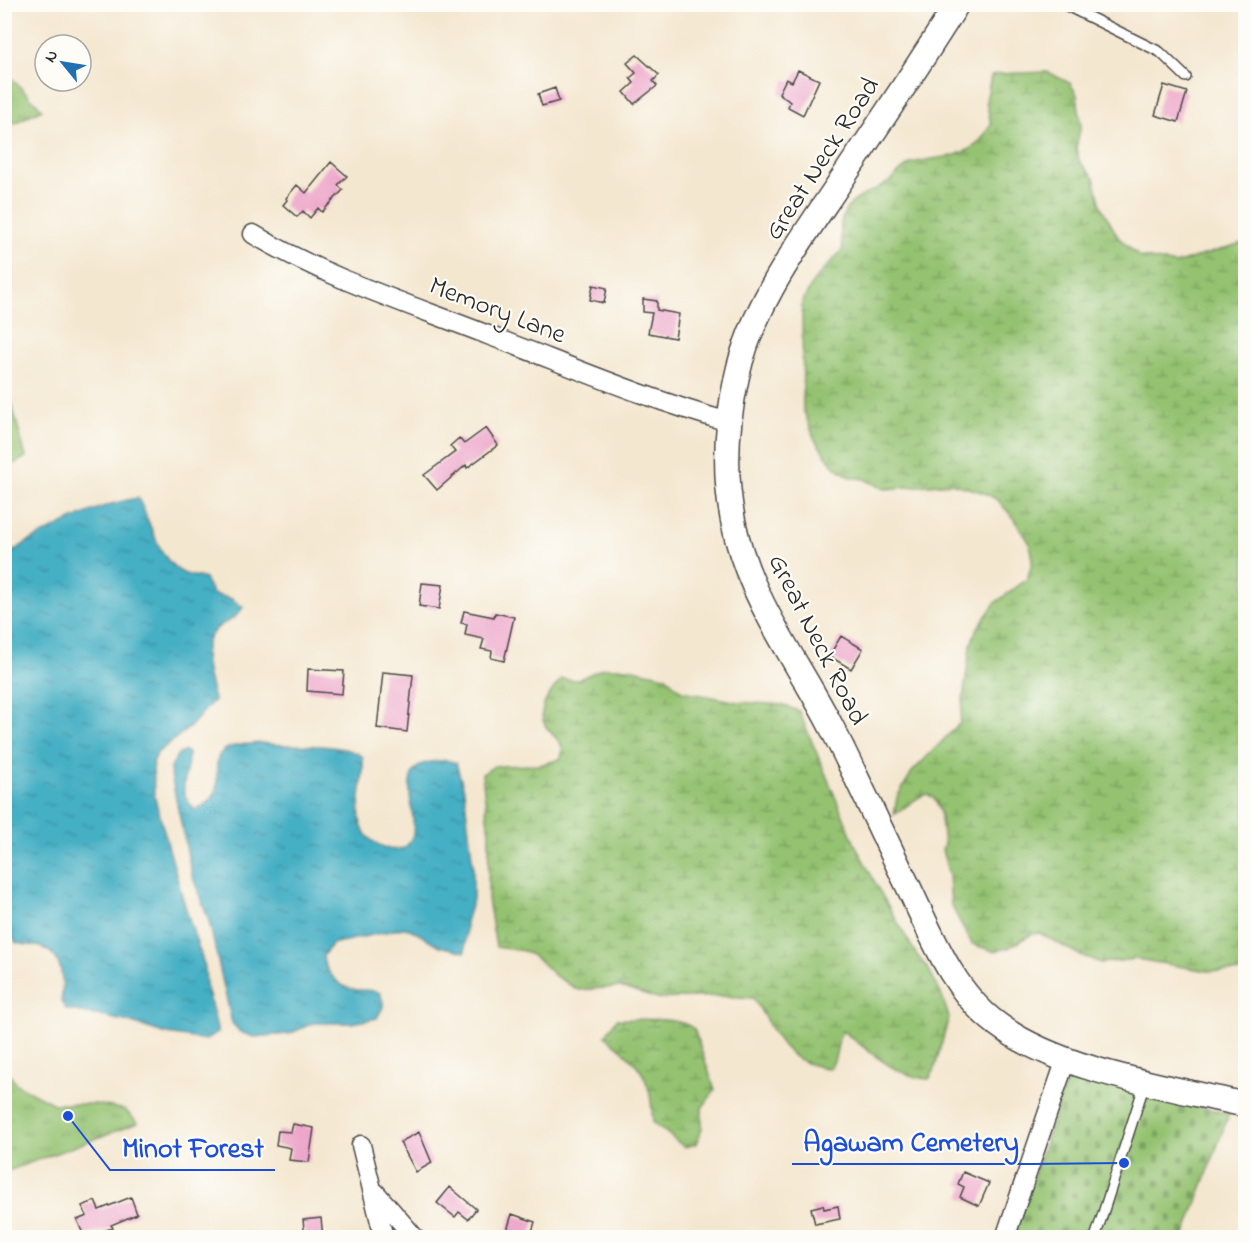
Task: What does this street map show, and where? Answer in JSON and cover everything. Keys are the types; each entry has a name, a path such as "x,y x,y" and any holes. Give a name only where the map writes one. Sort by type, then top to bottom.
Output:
{"street":[{"name":"Great Neck Road","path":"957,4 816,218 765,303 741,358 729,422 727,459 732,513 751,578 770,618 839,741 946,964 965,991 999,1026 1023,1041 1066,1059 1245,1105"},
{"name":"Memory Lane","path":"253,234 288,254 363,287 655,400 729,422"},
{"path":"1005,1238 1066,1059"},
{"path":"361,1145 384,1238"},
{"path":"372,1188 415,1238"}],"lane":[{"path":"1063,4 1160,52 1186,77"},
{"path":"1095,1238 1145,1081"}],"green space":[{"path":"4,71 42,109 5,128 4,128"},
{"path":"1047,72 1070,83 1077,95 1081,125 1076,148 1079,161 1094,178 1101,206 1118,237 1140,257 1175,264 1245,242 1245,972 1208,971 1136,959 1101,963 1078,954 1039,933 1030,935 1008,948 993,951 972,944 951,905 949,875 942,850 944,844 940,812 934,798 927,794 922,796 894,814 897,797 912,772 960,723 970,647 976,630 995,603 1027,579 1032,564 1032,553 1028,540 998,500 985,493 951,483 885,489 864,479 850,477 833,465 815,440 803,409 802,303 813,282 843,249 841,223 849,206 887,183 909,164 955,155 978,143 991,124 986,101 991,76"},
{"path":"4,376 26,457 5,469 4,469"},
{"path":"603,668 629,668 665,676 682,691 738,702 783,705 799,711 855,844 880,892 916,954 929,970 941,994 949,1017 934,1071 929,1079 916,1077 893,1068 842,1031 833,1065 830,1068 801,1060 782,1044 753,998 718,996 658,999 620,987 578,990 555,976 538,959 524,951 496,947 488,899 489,833 482,774 494,766 540,765 560,759 563,750 560,743 543,721 542,710 548,697 562,679 577,680"},
{"path":"617,1019 668,1020 694,1029 715,1090 702,1108 702,1128 696,1144 684,1147 653,1122 652,1106 642,1072 628,1055 605,1036"},
{"path":"5,1068 16,1084 54,1104 96,1104 125,1110 138,1123 5,1172"},
{"path":"1069,1073 1229,1114 1184,1237 1012,1238"}],"water":[{"path":"138,498 161,550 174,567 185,574 205,579 213,594 232,599 243,607 237,615 213,632 208,640 207,670 214,700 190,727 157,753 153,763 154,795 187,913 205,967 206,984 218,1032 206,1040 167,1034 125,1021 66,1009 61,1002 61,971 55,957 43,948 15,942 12,934 5,927 5,554 84,514"},
{"path":"262,743 330,747 355,752 363,757 360,820 371,840 392,849 406,847 413,835 410,781 413,772 420,765 432,762 456,763 464,790 473,866 473,899 466,922 465,952 440,946 410,929 403,928 332,944 323,956 329,972 341,984 351,989 380,993 384,1005 377,1018 353,1023 313,1023 289,1034 254,1037 240,1032 232,1023 209,921 192,875 170,770 177,755 185,751 188,753 184,789 189,803 196,810 215,794 217,764 221,753 234,746"}],"building":[{"path":"637,55 659,75 653,81 657,86 634,104 624,92 634,83 630,78 636,73 627,63"},
{"path":"798,70 819,80 803,115 788,107 790,102 779,93 786,79 792,82"},
{"path":"1164,85 1187,92 1178,122 1155,115"},
{"path":"555,88 559,101 542,106 538,94"},
{"path":"331,162 347,176 338,185 343,190 322,212 318,208 310,218 303,211 297,217 283,205 286,198 297,185 306,193"},
{"path":"593,285 607,288 604,303 590,300"},
{"path":"643,299 657,301 657,310 679,314 675,338 648,333 652,313 643,312"},
{"path":"486,428 498,445 467,468 466,465 437,490 424,475 455,452 450,446 459,438 464,444"},
{"path":"422,583 443,585 439,609 419,606"},
{"path":"464,611 494,617 495,613 514,617 504,661 491,658 492,651 481,649 484,639 465,635 467,624 461,623"},
{"path":"841,636 863,649 851,669 829,656"},
{"path":"308,669 344,671 342,694 307,691"},
{"path":"383,672 413,675 407,732 377,728"},
{"path":"293,1124 314,1128 309,1162 289,1160 291,1148 276,1145 278,1131 291,1132"},
{"path":"419,1132 432,1163 416,1172 400,1142"},
{"path":"963,1172 989,1183 979,1206 960,1197 964,1187 958,1184"},
{"path":"450,1187 476,1209 468,1219 459,1212 455,1217 437,1203"},
{"path":"131,1197 137,1214 111,1225 113,1228 84,1236 77,1220 87,1216 82,1206 95,1201 99,1210"},
{"path":"823,1205 824,1209 838,1206 840,1219 815,1224 811,1208"},
{"path":"512,1214 535,1222 530,1238 506,1234"},
{"path":"321,1218 323,1238 305,1238 303,1220"}],"place":[{"name":"Minot Forest","path":"68,1116"},
{"name":"Agawam Cemetery","path":"1124,1163"}]}
